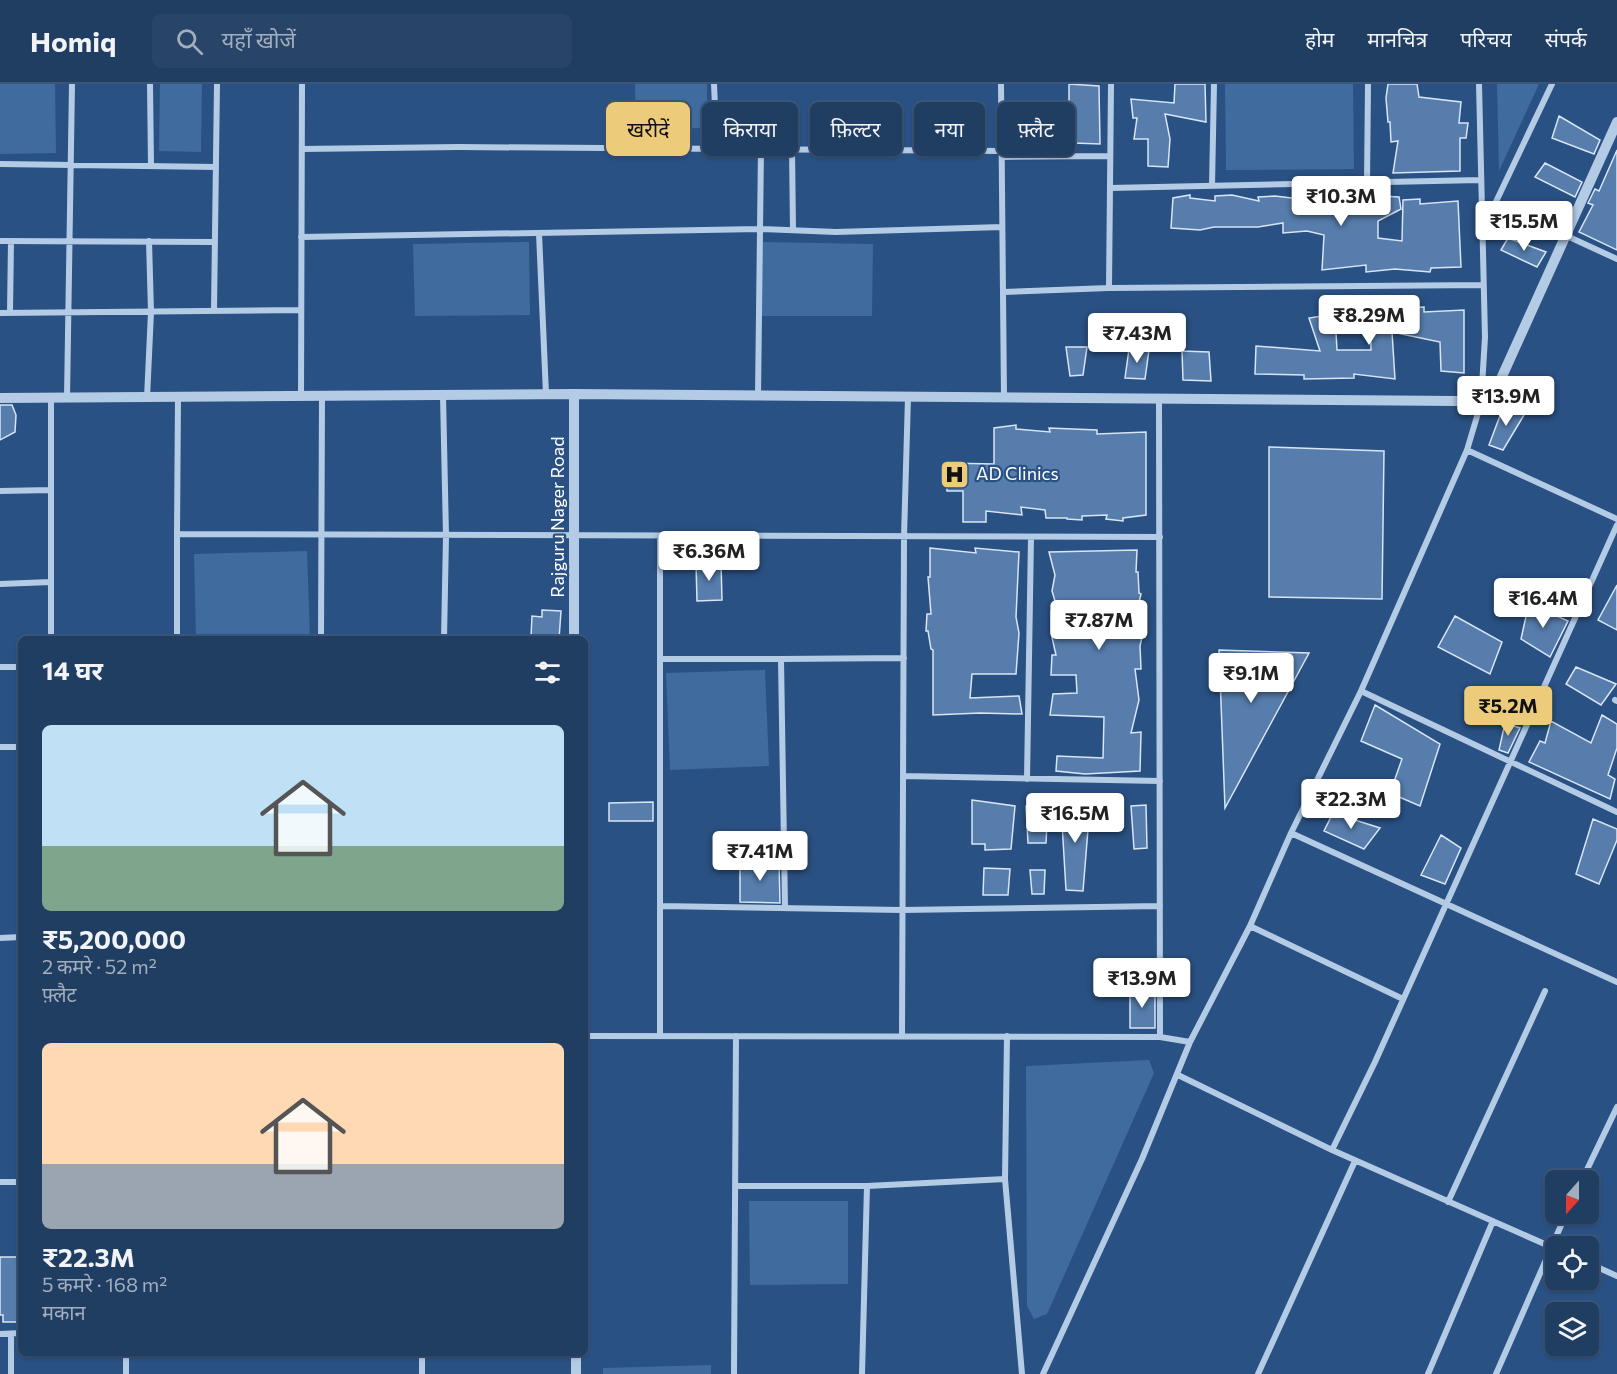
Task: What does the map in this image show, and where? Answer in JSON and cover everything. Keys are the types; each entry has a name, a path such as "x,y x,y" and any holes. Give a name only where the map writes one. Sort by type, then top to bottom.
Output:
{"street":[{"path":"67,399 72,84"},
{"path":"150,84 151,166"},
{"path":"214,311 217,84"},
{"path":"301,396 302,84"},
{"path":"714,84 715,102"},
{"path":"1001,84 1001,102"},
{"path":"1110,288 1111,84"},
{"path":"1212,186 1214,84"},
{"path":"1367,183 1368,84"},
{"path":"1043,1374 1142,1159 1190,1042 1250,926 1361,691 1467,450 1481,403 1485,337 1479,84"},
{"path":"1481,232 1552,84"},
{"path":"0,398 574,394 1481,403 1495,392 1617,122"},
{"path":"302,149 702,148"},
{"path":"798,149 997,154"},
{"path":"1075,155 1110,156"},
{"path":"758,396 761,156"},
{"path":"792,156 793,230"},
{"path":"1002,156 1004,398"},
{"path":"0,164 216,166"},
{"path":"1110,188 1480,180"},
{"path":"1495,203 1617,259"},
{"path":"302,237 759,229 836,232 1002,227"},
{"path":"539,232 546,394"},
{"path":"0,241 215,242"},
{"path":"10,313 11,241"},
{"path":"147,398 151,312 149,241"},
{"path":"1003,292 1110,288 1482,285"},
{"path":"0,314 301,310"},
{"name":"Rajguru Nager Road","path":"574,394 574,636"},
{"path":"443,395 446,536 444,636"},
{"path":"321,636 322,396"},
{"path":"902,1036 904,537 908,397"},
{"path":"51,398 51,636"},
{"path":"177,636 178,398"},
{"path":"1159,399 1160,1037"},
{"path":"1467,450 1617,519"},
{"path":"0,491 51,490"},
{"path":"1332,1150 1511,762 1617,525"},
{"path":"177,534 1160,537"},
{"path":"660,536 660,1036"},
{"path":"1027,779 1031,537"},
{"path":"0,584 51,582"},
{"path":"660,659 904,658"},
{"path":"781,659 785,908"},
{"path":"0,667 18,667"},
{"path":"1361,691 1617,812"},
{"path":"0,747 18,747"},
{"path":"903,776 1160,782"},
{"path":"1292,833 1617,982"},
{"path":"660,906 902,910 1160,906"},
{"path":"1250,926 1402,999"},
{"path":"0,938 18,937"},
{"path":"1448,1202 1545,991"},
{"path":"588,1036 1160,1037 1190,1042"},
{"path":"734,1374 735,1036"},
{"path":"1007,1036 1005,1179 1022,1374"},
{"path":"1178,1075 1355,1161 1545,1244"},
{"path":"1587,1170 1617,1107"},
{"path":"1258,1374 1355,1161"},
{"path":"736,1186 867,1186 1005,1179"},
{"path":"0,1182 18,1182"},
{"path":"862,1374 867,1186"},
{"path":"1428,1374 1493,1221"},
{"path":"1496,1374 1545,1266"},
{"path":"1599,1268 1617,1276"},
{"path":"0,1334 18,1334"},
{"path":"10,1334 11,1374"},
{"path":"126,1356 126,1374"},
{"path":"422,1356 422,1374"},
{"path":"576,1356 576,1374"}],"shaded area":[{"path":"0,84 55,84 56,153 0,154"},
{"path":"160,84 202,84 201,152 159,151"},
{"path":"635,84 707,84 707,102 702,102 702,128 690,128 690,102 635,102"},
{"path":"1225,84 1353,84 1354,169 1226,170"},
{"path":"1497,84 1539,84 1499,171"},
{"path":"529,242 530,315 415,316 413,244"},
{"path":"760,242 873,244 872,316 760,316"},
{"path":"307,551 310,636 196,636 194,554"},
{"path":"765,670 769,766 670,770 666,673"},
{"path":"1149,1060 1154,1073 1047,1314 1034,1319 1027,1306 1026,1066"},
{"path":"749,1201 848,1201 848,1284 750,1285"},
{"path":"711,1365 711,1374 603,1374 603,1368"}],"building":[{"path":"1069,84 1099,86 1100,144 1075,143 1075,102 1069,102"},
{"path":"1175,84 1205,84 1206,122 1165,114 1170,139 1168,167 1148,166 1148,139 1134,139 1137,118 1133,118 1131,99 1174,103"},
{"path":"1388,84 1417,84 1419,97 1461,102 1459,123 1468,123 1466,138 1460,138 1460,171 1393,173 1398,141 1391,142 1386,98"},
{"path":"1559,116 1600,140 1594,154 1552,138"},
{"path":"1617,150 1617,250 1579,232 1593,205 1588,203 1595,189 1599,191"},
{"path":"1545,163 1582,182 1575,197 1535,177"},
{"path":"1190,195 1190,198 1215,201 1215,196 1232,195 1259,201 1258,197 1275,196 1300,199 1343,197 1357,198 1358,201 1381,198 1381,196 1399,197 1401,209 1378,221 1378,238 1402,241 1403,200 1420,199 1420,204 1458,201 1461,267 1431,268 1430,272 1395,269 1366,272 1366,265 1322,270 1324,235 1307,231 1283,233 1283,223 1258,227 1214,227 1200,230 1171,228 1173,198"},
{"path":"1508,238 1546,252 1537,267 1501,250"},
{"path":"1370,303 1403,310 1403,308 1424,307 1424,312 1464,310 1464,373 1441,371 1440,342 1392,332 1395,379 1354,374 1354,378 1304,379 1304,375 1255,374 1256,346 1320,351 1309,318 1335,314 1337,350 1371,350"},
{"path":"1066,347 1087,347 1083,375 1070,376"},
{"path":"1129,349 1149,350 1145,379 1125,378"},
{"path":"1182,351 1209,352 1211,381 1183,380"},
{"path":"0,405 12,405 16,415 15,432 0,440"},
{"path":"1504,405 1524,415 1503,450 1489,445"},
{"path":"1016,425 1016,429 1050,432 1049,428 1097,430 1097,434 1146,432 1146,515 1123,518 1123,521 1106,519 1107,515 1082,516 1082,520 1046,518 1045,510 1021,507 1022,515 986,511 986,522 963,522 963,491 947,491 947,463 994,464 994,428"},
{"path":"1269,447 1384,451 1382,599 1269,597"},
{"path":"930,548 976,553 975,548 1019,552 1016,617 1019,633 1016,674 972,674 970,698 1019,696 1022,714 933,715 933,650 928,631 926,631 927,614 931,614 928,577 930,577"},
{"path":"1137,550 1136,572 1138,572 1139,593 1141,594 1137,611 1142,610 1141,669 1135,669 1139,700 1131,733 1141,732 1140,771 1085,774 1056,771 1057,756 1103,758 1104,717 1050,715 1053,694 1077,693 1076,675 1051,675 1052,655 1056,655 1051,633 1051,611 1058,611 1052,591 1055,575 1049,552"},
{"path":"721,563 722,600 697,601 696,564"},
{"path":"1617,585 1617,630 1598,620"},
{"path":"1529,603 1568,621 1550,657 1521,639"},
{"path":"542,610 561,611 559,636 531,636 532,616 542,617"},
{"path":"1455,616 1502,642 1490,674 1438,647"},
{"path":"1219,650 1309,653 1225,808"},
{"path":"1576,667 1616,684 1601,705 1566,684"},
{"path":"1375,705 1440,744 1420,806 1390,793 1402,759 1361,741"},
{"path":"1602,715 1617,724 1617,748 1608,775 1615,779 1610,799 1529,762 1540,741 1545,743 1551,721 1591,743"},
{"path":"1505,723 1520,728 1508,753 1499,750"},
{"path":"972,800 1015,806 1011,849 985,850 985,844 972,844"},
{"path":"653,802 653,821 609,821 609,803"},
{"path":"1071,804 1090,805 1083,891 1066,890 1061,806 1071,807"},
{"path":"1146,805 1147,848 1134,849 1131,806"},
{"path":"1026,806 1048,807 1046,843 1028,843"},
{"path":"1333,813 1380,828 1364,849 1324,831"},
{"path":"1593,819 1617,829 1617,840 1599,884 1576,874"},
{"path":"1441,835 1461,848 1445,884 1421,875"},
{"path":"740,862 779,862 780,903 740,902"},
{"path":"984,868 1010,869 1008,895 983,895"},
{"path":"1030,870 1045,870 1044,894 1032,894"},
{"path":"1130,989 1155,990 1155,1028 1130,1028"},
{"path":"0,1257 18,1257 18,1322 3,1322 3,1315 0,1315"}],"place":[{"name":"AD Clinics","path":"955,474"}]}
